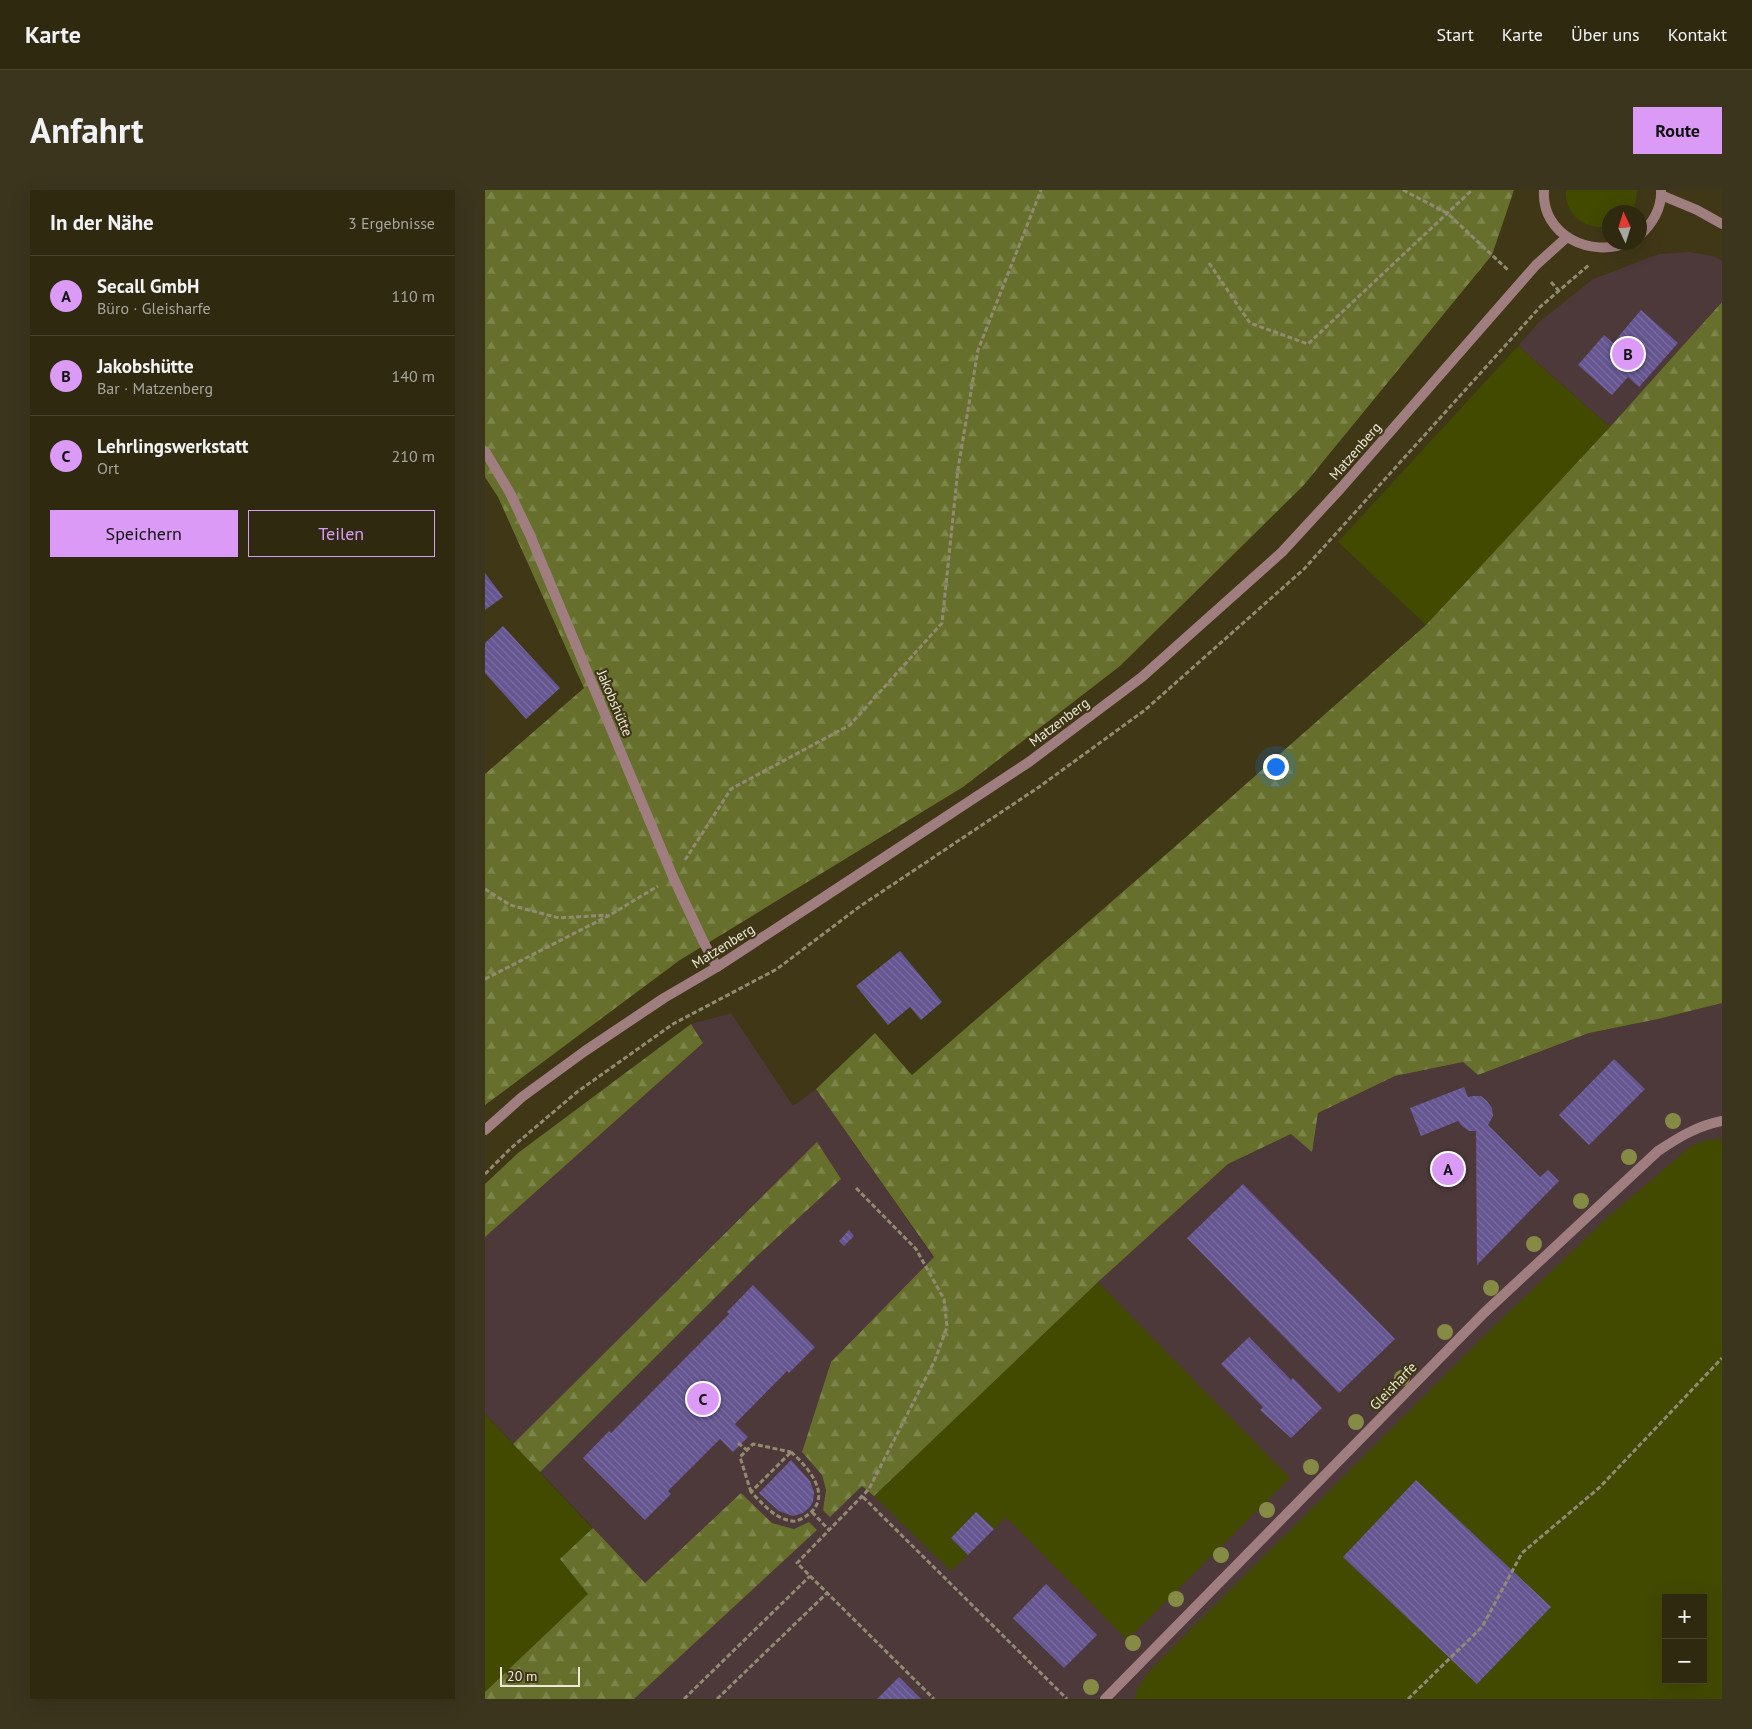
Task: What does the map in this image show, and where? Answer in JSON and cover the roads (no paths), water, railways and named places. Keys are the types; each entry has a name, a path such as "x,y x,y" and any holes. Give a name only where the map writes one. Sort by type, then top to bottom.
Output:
{"street":[{"path":"1544,190 1547,211 1555,226 1567,238 1581,245 1602,249"},
{"path":"1647,228 1658,210 1661,192 1722,224"},
{"name":"Matzenberg","path":"485,1130 522,1097 585,1051 664,998 717,967 1029,762 1142,677 1282,552 1341,488 1536,266 1567,238"},
{"name":"Jakobshütte","path":"485,451 510,493 530,535 673,877 703,943 717,967"},
{"name":"Gleisharfe","path":"1105,1699 1484,1313 1658,1151 1704,1124 1722,1121"}],"place":[{"name":"Jakobshütte","path":"1628,354"},
{"name":"Secall GmbH","path":"1448,1169"},
{"name":"Lehrlingswerkstatt","path":"703,1399"}]}
